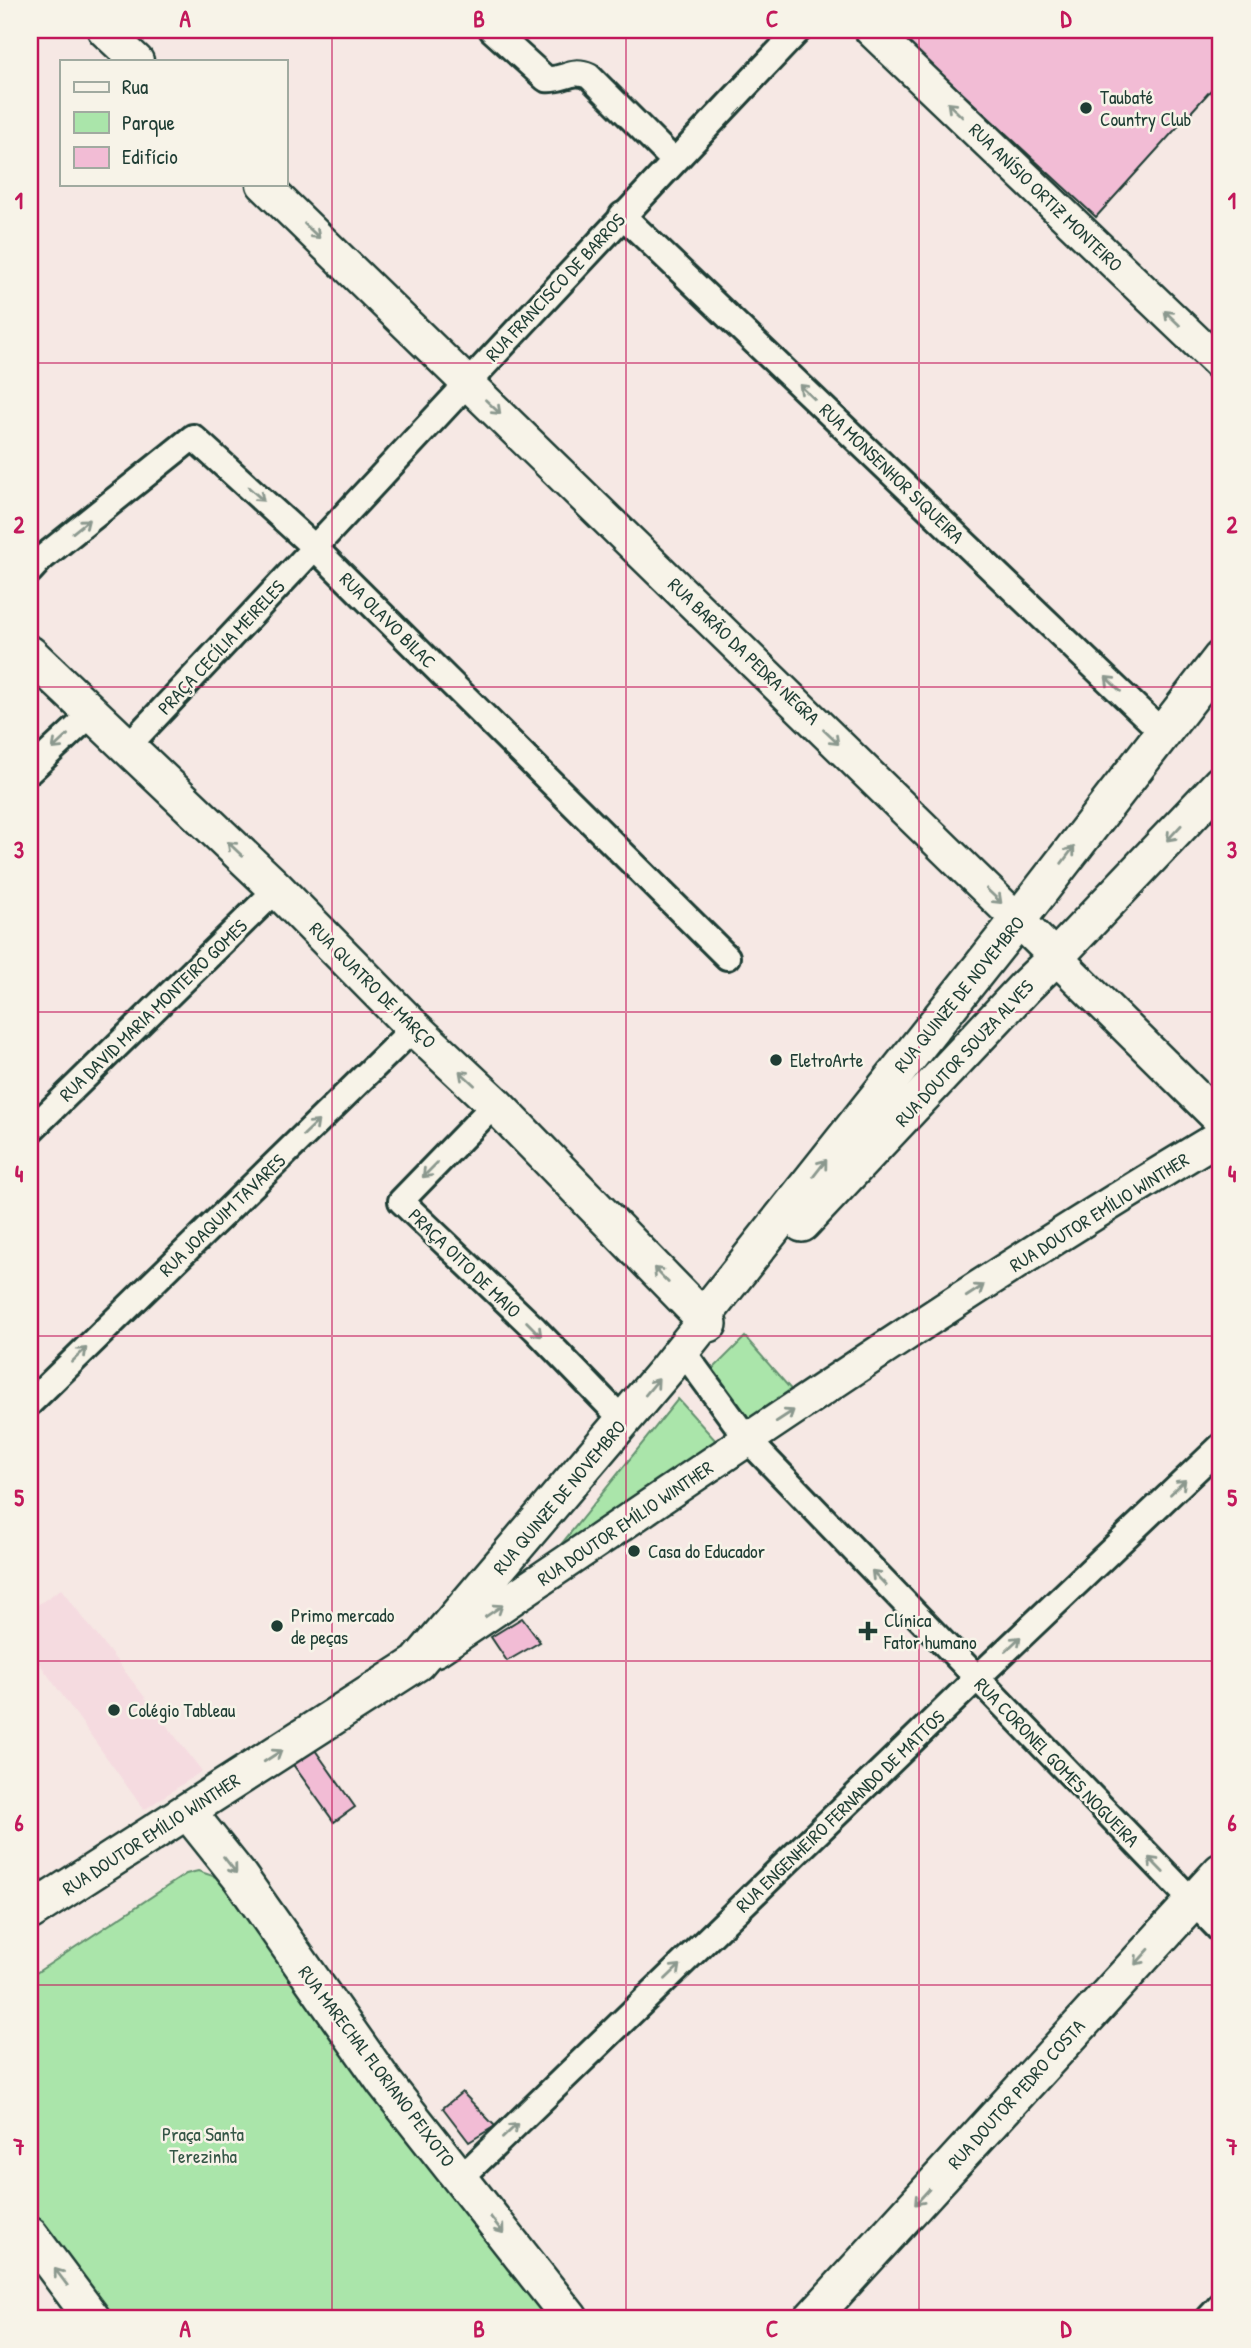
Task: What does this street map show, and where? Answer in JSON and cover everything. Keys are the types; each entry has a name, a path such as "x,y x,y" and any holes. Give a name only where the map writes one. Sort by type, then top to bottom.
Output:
{"main road":[{"name":"RUA QUATRO DE MARÇO","path":"30,654 277,889 414,1028 495,1104 697,1330"},
{"name":"RUA QUINZE DE NOVEMBRO","path":"417,1663 624,1422 1221,658"},
{"name":"RUA DOUTOR SOUZA ALVES","path":"697,1330 1221,783"},
{"path":"992,951 1006,952 1022,964 1026,986"},
{"name":"RUA DOUTOR EMÍLIO WINTHER","path":"30,1912 417,1663"},
{"name":"RUA MARECHAL FLORIANO PEIXOTO","path":"188,1812 240,1877 385,2083 570,2318"},
{"name":"RUA DOUTOR PEDRO COSTA","path":"812,2318 1221,1871"},
{"path":"30,2235 92,2318"}],"street":[{"path":"104,30 136,60"},
{"path":"492,30 546,79 554,80 574,72 589,76 674,161"},
{"name":"RUA FRANCISCO DE BARROS","path":"316,548 622,215 799,30"},
{"name":"RUA ANÍSIO ORTIZ MONTEIRO","path":"871,30 1221,365"},
{"name":"RUA BARÃO DA PEDRA NEGRA","path":"265,186 1221,1121"},
{"name":"RUA MONSENHOR SIQUEIRA","path":"622,215 1162,732"},
{"name":"RUA OLAVO BILAC","path":"30,571 41,559 193,437 316,548 727,957"},
{"name":"PRAÇA CECÍLIA MEIRELES","path":"127,747 316,548"},
{"path":"30,771 91,714"},
{"name":"RUA DAVID MARIA MONTEIRO GOMES","path":"30,1131 277,889"},
{"name":"RUA JOAQUIM TAVARES","path":"30,1403 414,1028"},
{"name":"PRAÇA OITO DE MAIO","path":"495,1104 401,1201 535,1329 624,1422"},
{"name":"RUA DOUTOR EMÍLIO WINTHER","path":"417,1663 748,1440 1104,1206 1221,1136"},
{"name":"RUA QUATRO DE MARÇO","path":"697,1330 748,1440"},
{"name":"RUA CORONEL GOMES NOGUEIRA","path":"748,1440 1221,1931"},
{"name":"RUA ENGENHEIRO FERNANDO DE MATTOS","path":"461,2178 976,1679 1221,1446"},
{"path":"1209,2318 1221,2305"}],"shaded area":[{"name":"Colégio Tableau","path":"61,1589 202,1771 144,1810 30,1650 30,1610"}],"green space":[{"path":"745,1337 795,1394 746,1428 706,1376"},
{"path":"678,1399 717,1442 555,1552"},
{"name":"Praça Santa Terezinha","path":"198,1871 216,1877 556,2318 495,2318 490,2313 484,2318 410,2318 406,2314 401,2318 112,2318 30,2207 30,1977 186,1874"}],"building":[{"name":"Taubaté Country Club","path":"894,30 1221,30 1221,79 1096,217"},
{"path":"522,1618 540,1642 507,1661 491,1637"},
{"path":"315,1750 355,1807 334,1822 292,1763"},
{"path":"462,2092 495,2126 469,2142 443,2108"}],"place":[{"name":"Taubaté Country Club","path":"1086,108"},
{"name":"EletroArte","path":"776,1060"},
{"name":"Casa do Educador","path":"634,1551"},
{"name":"Primo mercado de peças","path":"277,1626"},
{"name":"Clínica Fator humano","path":"868,1631"},
{"name":"Colégio Tableau","path":"114,1710"}]}
